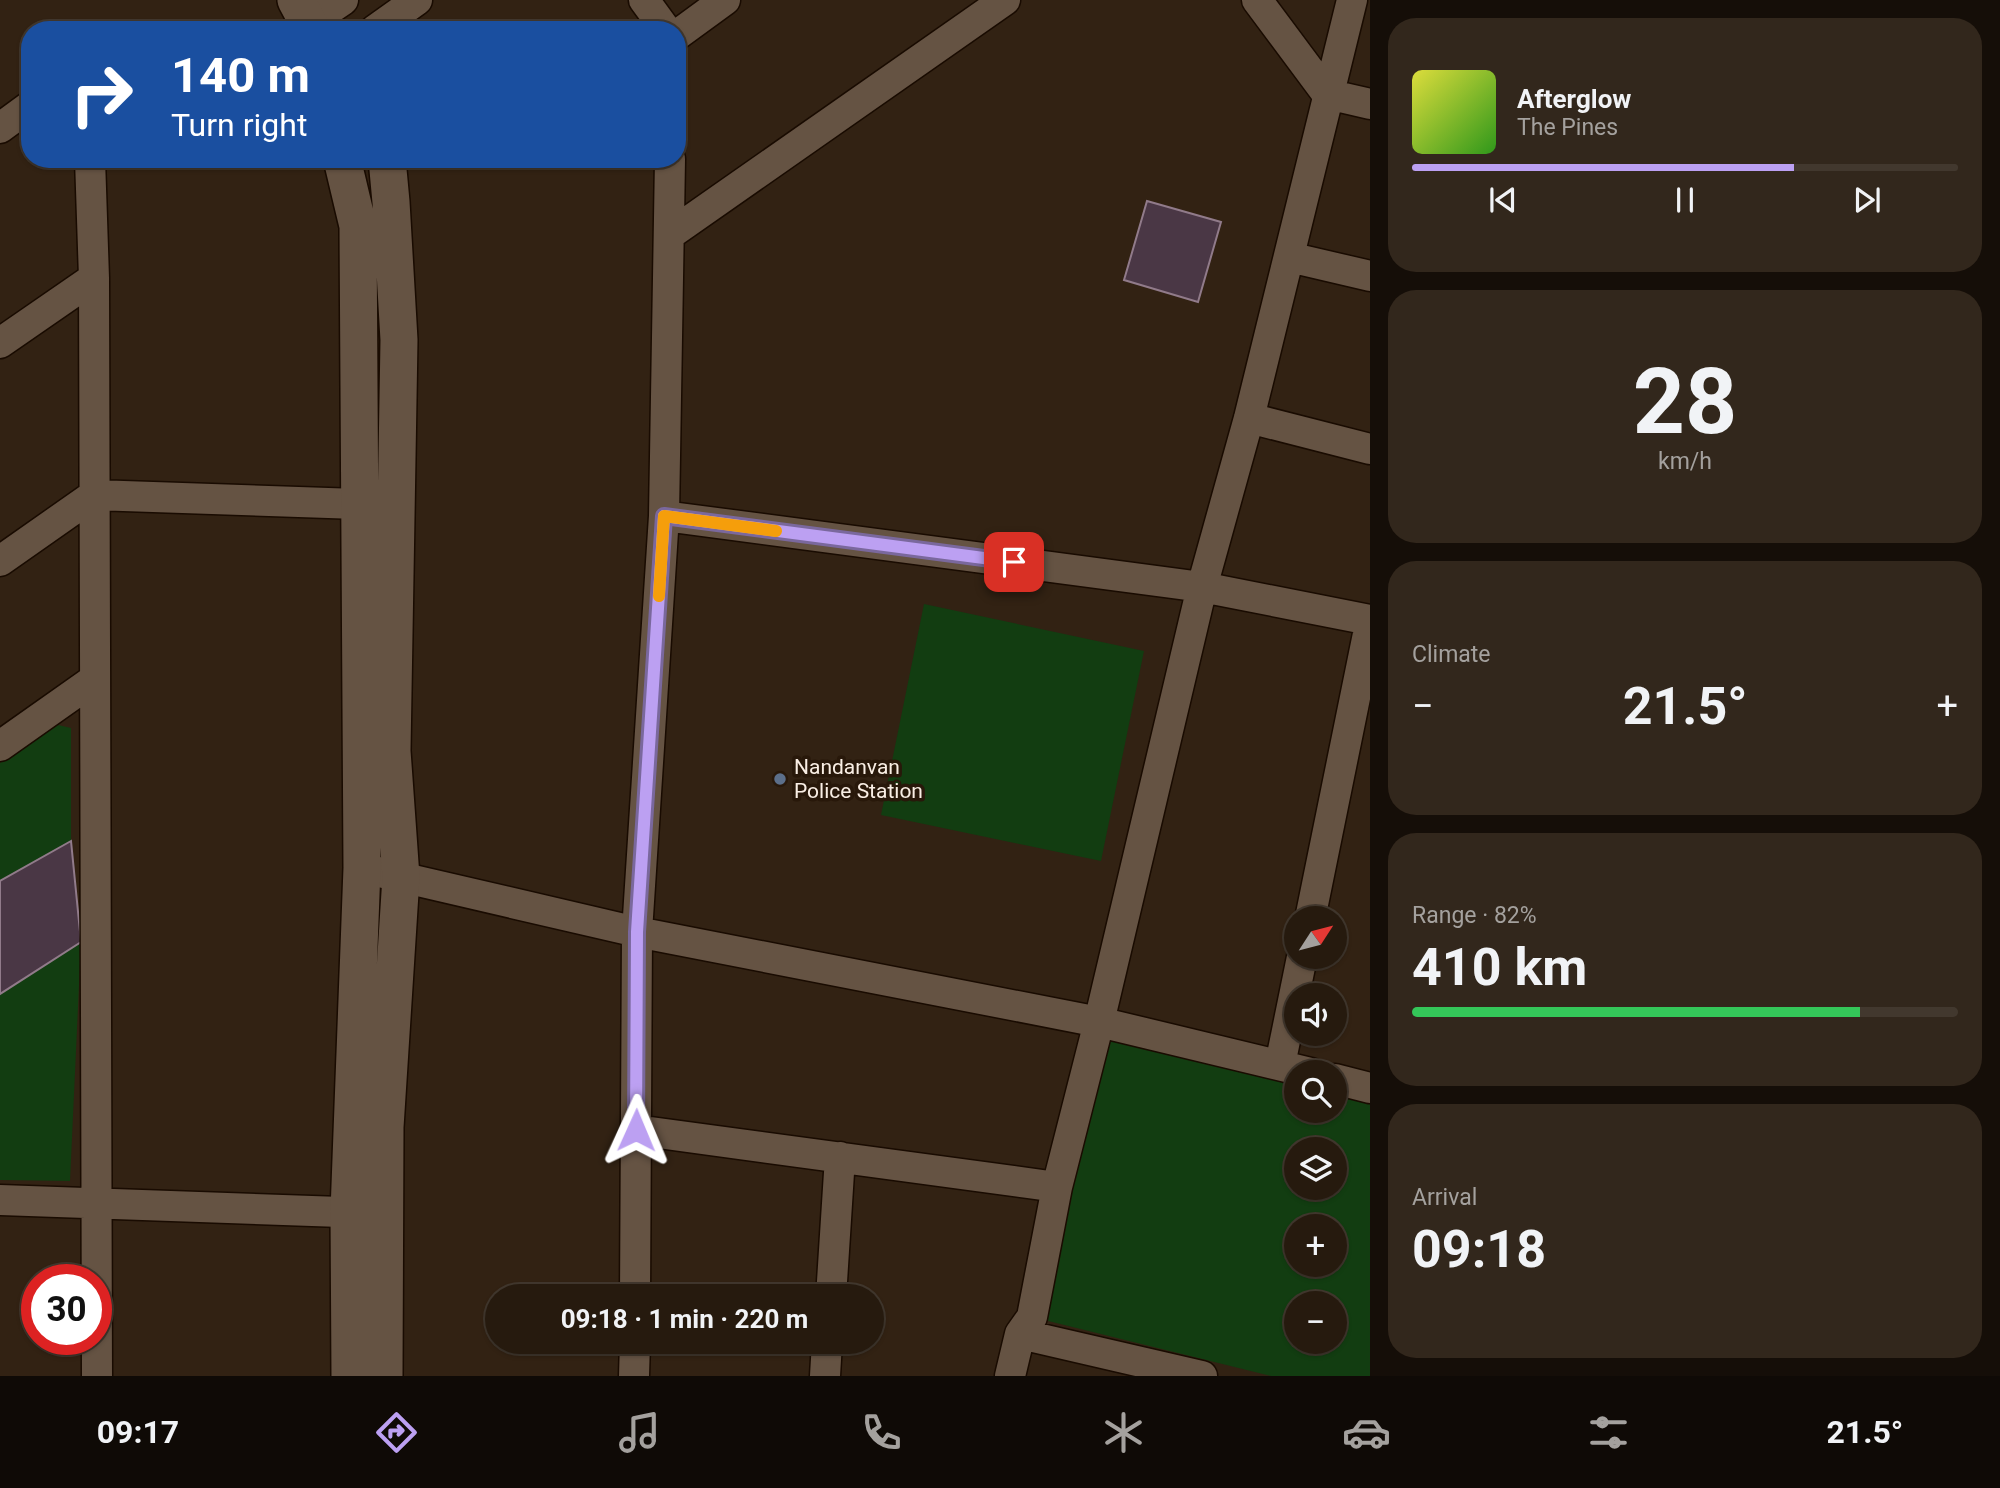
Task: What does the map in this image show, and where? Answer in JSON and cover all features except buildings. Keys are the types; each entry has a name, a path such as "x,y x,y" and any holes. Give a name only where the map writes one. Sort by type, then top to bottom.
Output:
{"street":[{"path":"306,18 343,0"},
{"path":"387,21 416,0"},
{"path":"645,0 660,21"},
{"path":"686,28 725,0"},
{"path":"669,235 1005,0"},
{"path":"1257,0 1327,94 1370,104"},
{"path":"1010,1376 1020,1334 1032,1317 1057,1187 1202,587 1249,418 1352,0"},
{"path":"0,128 21,113"},
{"path":"90,168 94,278 97,1376"},
{"path":"344,168 358,226 362,868 349,1212 350,1376"},
{"path":"384,1376 385,1127 401,877 392,751 399,341 388,168"},
{"path":"635,1284 637,932 664,516 670,168"},
{"path":"1289,257 1370,276"},
{"path":"0,343 94,278"},
{"path":"1249,418 1370,449"},
{"path":"0,561 94,495 358,504"},
{"path":"664,516 1202,587 1370,622 1313,906"},
{"path":"0,746 95,679"},
{"path":"362,868 637,932 1099,1022 1284,1066"},
{"path":"1280,1065 1299,970"},
{"path":"1347,1082 1370,1088"},
{"path":"636,1130 1057,1187"},
{"path":"832,1284 841,1157"},
{"path":"0,1200 385,1214"},
{"path":"1020,1334 1202,1376"},
{"path":"634,1376 635,1354"},
{"path":"825,1376 826,1354"}],"green space":[{"path":"924,604 1144,651 1101,861 881,815"},
{"path":"54,724 71,728 71,841 0,881 0,763"},
{"path":"81,942 70,1181 0,1180 0,994"},
{"path":"1099,1022 1284,1070 1284,1123 1347,1123 1347,1084 1370,1091 1370,1376 1271,1376 1032,1317"}],"slow traffic":[{"path":"659,596 664,516 776,531"}],"place":[{"name":"Nandanvan Police Station","path":"780,779"}],"route":[{"path":"636,1130 637,932 664,516 1014,562"}]}
